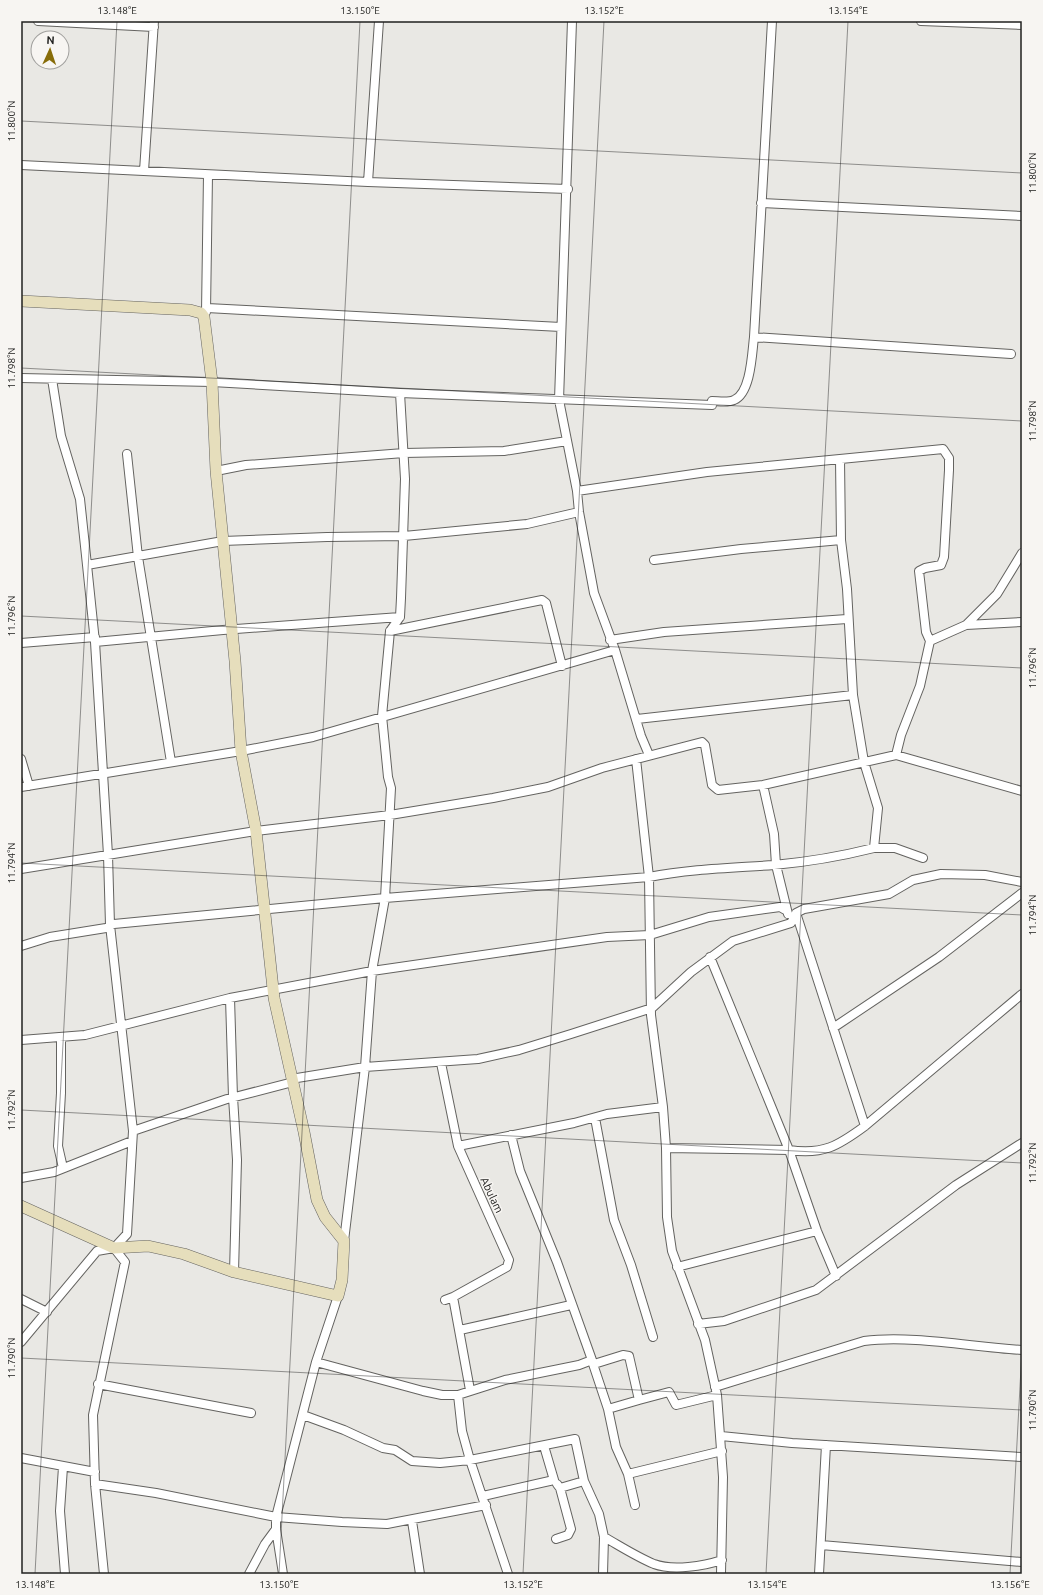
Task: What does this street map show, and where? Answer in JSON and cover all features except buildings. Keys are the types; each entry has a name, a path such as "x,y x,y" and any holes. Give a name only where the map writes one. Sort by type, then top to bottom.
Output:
{"street":[{"path":"38,21 154,24 144,171"},
{"path":"368,182 379,21"},
{"path":"572,21 568,189 559,400 577,491 579,512 594,593 610,640 615,650 641,736 649,755"},
{"path":"21,378 212,382 400,393 492,395 559,400 712,405 712,401 733,401 740,395 748,380 754,337 772,21"},
{"path":"921,21 998,22 1022,25"},
{"path":"21,166 368,182 568,189"},
{"path":"208,175 206,312 212,382 216,471 232,630 240,751 256,831 263,909 273,990 317,1200 325,1217 344,1241"},
{"path":"761,203 1022,216"},
{"path":"21,301 190,310 201,313 561,327"},
{"path":"754,337 1011,354"},
{"path":"52,379 61,436 80,499 95,639 104,774 110,925 133,1131 127,1234 114,1248"},
{"path":"283,1574 276,1529 276,1517 316,1362 342,1280 344,1241 365,1067 372,971 385,898 391,788 388,777 382,716 390,632 400,617 404,536 404,453 400,393"},
{"path":"216,471 246,465 404,453 504,451 567,441"},
{"path":"577,491 707,472 943,449 949,458 944,557 941,564 919,571 926,632 930,641 920,686 901,735 896,755"},
{"path":"127,454 138,557 171,762"},
{"path":"840,459 841,540 847,589 852,695 864,762 878,808 874,848"},
{"path":"87,565 224,541 404,536 527,524 579,512"},
{"path":"654,560 841,540"},
{"path":"966,625 997,594 1021,557"},
{"path":"390,632 542,600 546,603 562,666"},
{"path":"21,643 152,637 400,617"},
{"path":"610,640 664,632 848,619"},
{"path":"930,641 966,625 1022,622"},
{"path":"21,758 25,787 240,751 313,737 615,650"},
{"path":"637,719 852,695"},
{"path":"21,868 256,831 390,815 493,798 548,787 602,768 702,742 705,745 712,785 718,790 763,785 896,755 1022,791"},
{"path":"636,759 649,877 651,1015 663,1107 666,1148 667,1217 677,1267 704,1340 716,1391 722,1451 722,1574"},
{"path":"763,785 774,834 776,864 791,923"},
{"path":"21,946 50,937 106,928 110,925 385,898 649,877 673,872 776,864 874,848 895,848 923,858"},
{"path":"133,1131 232,1097 293,1082 297,1078 365,1067 478,1059 518,1050 652,1008 710,957 733,941 791,923 796,912 804,909 890,894 913,880 941,874 985,875 1022,882"},
{"path":"833,1028 940,957 1022,893"},
{"path":"21,1040 85,1035 230,998 372,971 607,937 650,935 709,917 780,907 787,911"},
{"path":"796,912 865,1126"},
{"path":"710,957 789,1150 817,1231 836,1276"},
{"path":"666,1148 789,1150 807,1153 843,1142 865,1126 1022,994"},
{"path":"230,998 232,1097 237,1160 234,1272"},
{"path":"61,1037 61,1093 58,1146 63,1168"},
{"name":"Abulam","path":"441,1062 458,1146 509,1260 507,1267 453,1297"},
{"path":"458,1146 595,1118 607,1114 663,1107"},
{"path":"595,1118 614,1220 632,1265 654,1338"},
{"path":"511,1135 520,1171 557,1262 571,1305 593,1362 608,1409 616,1447 628,1474 635,1505"},
{"path":"21,1178 54,1172 132,1141"},
{"path":"698,1324 724,1321 770,1307 816,1290 956,1185 1022,1143"},
{"path":"21,1206 114,1248 125,1262 98,1384 93,1414 95,1484 104,1574"},
{"path":"677,1267 817,1231"},
{"path":"21,1342 48,1312 97,1251 114,1248 148,1246 184,1254 234,1272 338,1296"},
{"path":"445,1300 453,1297 470,1390"},
{"path":"21,1299 48,1312"},
{"path":"460,1330 571,1305"},
{"path":"608,1409 669,1392 676,1405 870,1340 901,1340 1022,1350"},
{"path":"316,1362 416,1390 442,1395 458,1395 505,1380 623,1355 629,1356 639,1400"},
{"path":"98,1384 251,1413"},
{"path":"458,1395 462,1431 470,1460 508,1574"},
{"path":"303,1415 344,1430 383,1448 395,1450 412,1461 440,1463 470,1460 575,1439 584,1480 599,1514 604,1537 603,1574"},
{"path":"721,1436 826,1445 1022,1457"},
{"path":"819,1574 826,1445"},
{"path":"544,1446 554,1480 560,1488 571,1529 568,1535 556,1539"},
{"path":"628,1474 722,1451"},
{"path":"21,1458 95,1472"},
{"path":"63,1467 60,1511 65,1574"},
{"path":"483,1496 554,1480"},
{"path":"560,1488 584,1480"},
{"path":"95,1484 156,1493 276,1517 387,1524 412,1521 486,1505"},
{"path":"412,1521 420,1574"},
{"path":"249,1574 265,1544 276,1529"},
{"path":"604,1537 655,1564 678,1567 704,1566 722,1560"},
{"path":"821,1545 1022,1562"}]}
